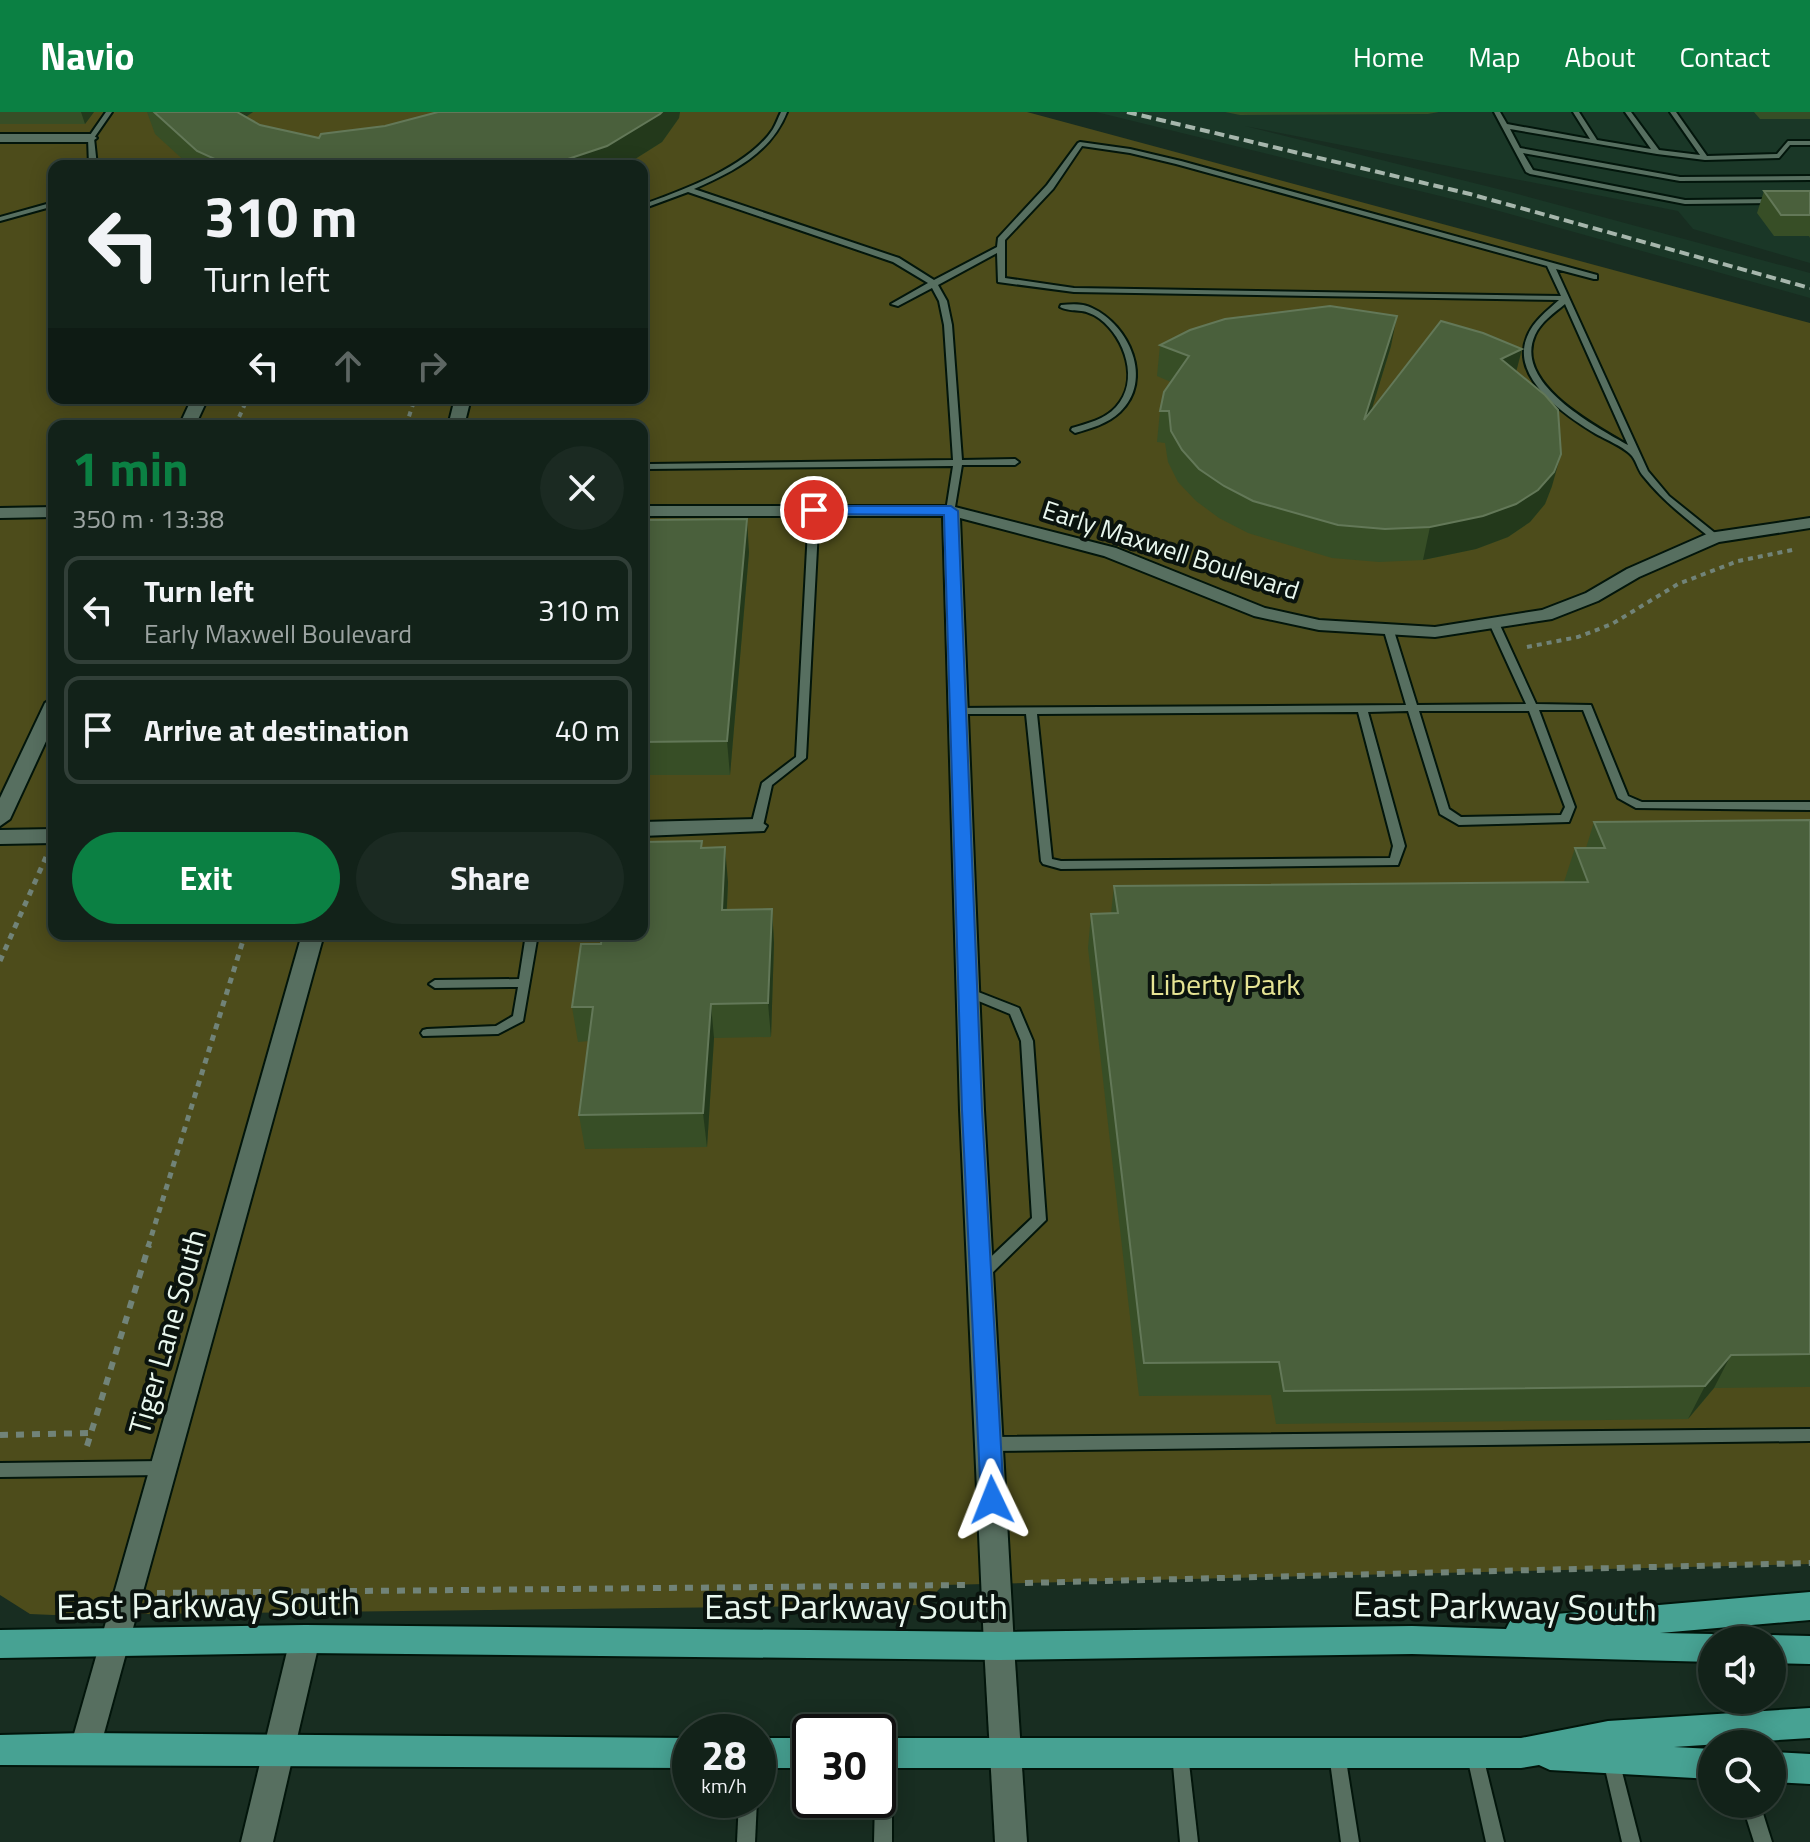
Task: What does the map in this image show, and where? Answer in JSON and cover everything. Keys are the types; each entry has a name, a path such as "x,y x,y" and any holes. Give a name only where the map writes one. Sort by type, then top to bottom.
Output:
{"main road":[{"path":"1412,1640 1810,1606"},
{"name":"East Parkway South","path":"0,1644 305,1639 999,1646 1412,1640 1698,1648"},
{"path":"1786,1649 1810,1650"},
{"path":"1762,1730 1810,1723"},
{"path":"896,1753 1521,1753 1698,1738"},
{"path":"1610,1747 1698,1762"},
{"path":"0,1750 672,1753"},
{"path":"1786,1768 1810,1769"}],"street":[{"path":"0,138 91,138"},
{"name":"Early Maxwell Boulevard","path":"648,511 951,511 1110,552 1260,612 1319,625 1435,632 1546,615 1592,597 1633,573 1715,537 1810,523"},
{"path":"951,511 968,992 1011,1842"},
{"path":"0,513 48,512"},
{"path":"0,819 48,716"},
{"path":"648,829 757,826"},
{"path":"0,837 48,842"},
{"name":"Tiger Lane South","path":"85,1748 311,940"},
{"path":"257,1842 305,1639"}],"lane":[{"path":"93,160 91,138 109,112"},
{"path":"648,205 749,159 783,121 784,112"},
{"path":"1497,112 1530,172 1685,202 1779,201"},
{"path":"1576,112 1595,142"},
{"path":"1628,112 1657,152"},
{"path":"1673,112 1722,178"},
{"path":"1505,126 1705,158 1779,156 1788,143 1810,143"},
{"path":"1566,298 1074,290 1001,280 1001,240 1050,187 1080,144 1131,150 1594,277"},
{"path":"1518,150 1680,179 1810,178"},
{"path":"687,189 896,260 933,283 943,301 948,325 958,463 951,511"},
{"path":"0,219 48,206"},
{"path":"895,304 1001,248"},
{"path":"1550,265 1644,472 1666,498 1715,537"},
{"path":"1566,298 1538,324 1529,341 1530,363 1540,387 1562,408 1635,453"},
{"path":"1064,307 1086,308 1117,331 1130,351 1134,372 1127,400 1105,420 1075,430"},
{"path":"650,467 1015,462"},
{"path":"757,826 767,783 801,758 814,510"},
{"path":"1389,631 1444,811 1459,821 1565,819 1570,807 1533,708 1494,623"},
{"path":"958,711 1587,707 1623,798 1640,806 1810,806"},
{"path":"1031,710 1047,861 1061,865 1394,862 1399,846 1362,708"},
{"path":"427,1033 498,1030 519,1018 531,940"},
{"path":"435,984 524,983"},
{"path":"968,992 1015,1011 1027,1041 1039,1220 982,1274"},
{"path":"990,1444 1810,1435"},
{"path":"0,1470 163,1468"},
{"path":"1610,1747 1631,1842"},
{"path":"1474,1751 1495,1842"},
{"path":"1180,1754 1189,1842"},
{"path":"1337,1754 1350,1842"},
{"path":"746,1842 747,1818"},
{"path":"882,1818 883,1842"},
{"path":"1755,1818 1763,1842"}],"path":[{"path":"1527,648 1578,637 1612,624 1678,584 1738,561 1810,546"},
{"path":"0,961 48,851"},
{"path":"86,1448 243,940"},
{"path":"0,1435 90,1433"}],"shaded area":[{"path":"1096,112 1810,112 1810,263 1693,229 1678,211 1245,126 1514,193 1810,273 1810,298 1481,206"}],"green space":[{"name":"Liberty Park","path":"0,112 1027,112 1810,323 1810,1564 943,1585 924,1605 30,1614 0,1595"}],"building":[{"path":"154,112 237,112 260,125 319,138 321,134 385,126 438,112 662,112 607,146 565,160 217,160 197,151"},
{"path":"1764,191 1810,191 1810,215 1781,215"},
{"path":"1330,306 1397,316 1364,420 1441,321 1522,349 1501,359 1545,395 1558,410 1561,454 1554,472 1538,490 1516,504 1483,516 1430,527 1385,529 1338,525 1253,501 1199,469 1182,450 1171,431 1169,411 1160,411 1164,392 1189,356 1160,345 1190,330 1225,319"},
{"path":"747,519 727,741 648,742 648,520"},
{"path":"1810,820 1810,1354 1731,1355 1705,1386 1284,1391 1279,1362 1144,1363 1091,914 1118,913 1114,886 1588,882 1575,848 1605,848 1594,822"},
{"path":"702,841 701,848 725,847 722,910 772,909 768,1003 711,1004 703,1113 579,1115 593,1007 572,1007 581,944 601,944 601,940 648,940 648,842"}],"railway":[{"path":"1127,112 1470,194 1810,288"}],"route":[{"path":"814,510 951,511 972,1110 992,1500"}]}
